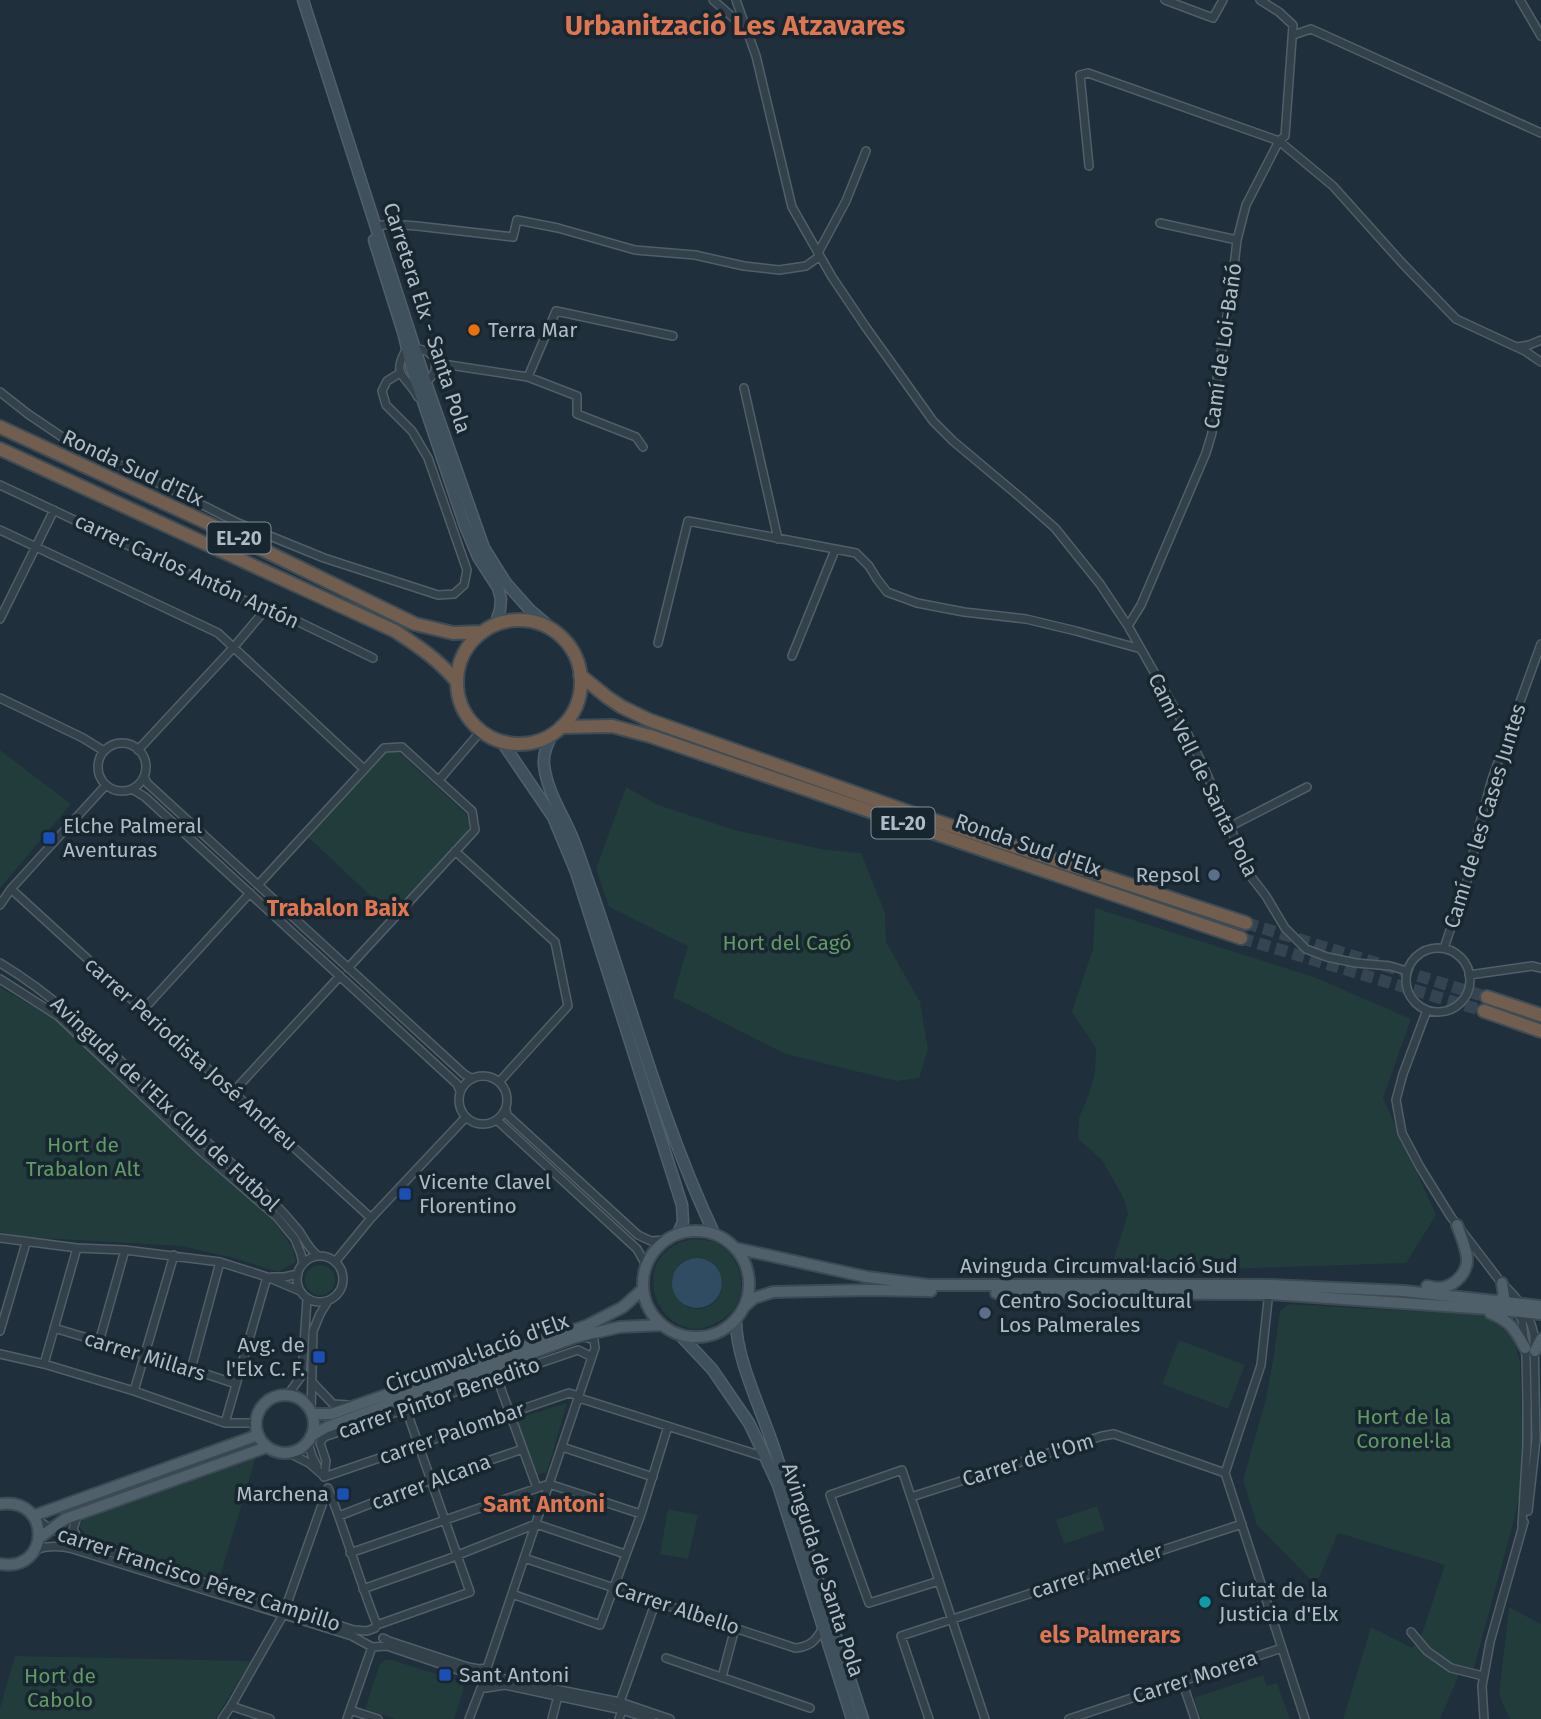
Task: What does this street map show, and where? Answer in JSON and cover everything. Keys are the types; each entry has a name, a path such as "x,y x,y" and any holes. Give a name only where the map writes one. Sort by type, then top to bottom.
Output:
{"highway":[{"name":"Ronda Sud d'Elx","path":"0,427 214,526 415,624 453,633 482,632"},
{"name":"Ronda Sud d'Elx","path":"0,449 395,631 425,650 457,682"},
{"name":"EL-20","path":"556,731 536,742 519,744 491,737 481,730 468,717 460,700 457,682 460,663 469,646 482,632 495,625 509,621 538,622 551,628 567,643 576,658 580,674"},
{"name":"Ronda Sud d'Elx","path":"580,674 622,707 649,720 909,813 1246,923"},
{"path":"556,731 573,712 580,694 580,674"},
{"name":"Ronda Sud d'Elx","path":"556,731 612,726 650,736 1241,938"},
{"path":"1487,997 1541,1015"},
{"path":"1484,1011 1541,1031"}],"main road":[{"name":"Carretera Elx - Santa Pola","path":"297,0 403,332 426,383 484,548 506,583 530,610 551,628"},
{"name":"Carretera Elx - Santa Pola","path":"303,0 376,226 428,418 465,526 478,557 498,588 501,599 495,625"},
{"path":"556,731 545,751 544,766 551,794 571,834 653,1079 714,1233"},
{"path":"502,741 553,817 576,872 682,1205 683,1222 678,1233"},
{"path":"1386,1290 1410,1285 1443,1288 1456,1282 1468,1262 1457,1226"},
{"path":"745,1306 749,1275 744,1261 726,1239 714,1233 696,1230 678,1233 653,1251 643,1277 646,1303 652,1315 662,1325 680,1335 710,1335 724,1329 754,1298 773,1292 930,1288"},
{"path":"735,1248 930,1288"},
{"path":"1435,1306 1440,1301 1493,1305 1504,1296 1502,1283"},
{"name":"Avinguda Circumval·lació Sud","path":"930,1288 1014,1293 1386,1290 1499,1302 1520,1311"},
{"name":"Circumval·lació d'Elx","path":"312,1413 331,1414 588,1325 623,1307 643,1289"},
{"name":"Avinguda Circumval·lació Sud","path":"1269,1290 1435,1306 1541,1310"},
{"path":"1481,1309 1510,1323 1530,1350 1541,1339"},
{"name":"Avinguda de Santa Pola","path":"736,1319 736,1334 744,1362 863,1719"},
{"name":"Circumval·lació d'Elx","path":"309,1439 327,1427 576,1337 620,1327 662,1325"},
{"name":"Avinguda de Santa Pola","path":"680,1335 712,1369 749,1423 778,1485 852,1719"},
{"path":"287,1395 302,1401 312,1413 313,1432 301,1448 289,1453 279,1453 267,1447 258,1436 258,1413 274,1397 287,1395"},
{"path":"34,1517 258,1436"},
{"path":"39,1538 65,1519 267,1447"},
{"path":"0,1504 20,1506 34,1517 39,1538 35,1550 23,1562 0,1564"}],"street":[{"path":"713,0 746,28"},
{"name":"Camí Vell de Santa Pola","path":"736,0 756,56 792,207 864,326 933,421 1055,528 1100,584 1128,626 1180,718 1252,878 1285,929 1306,949 1327,957 1407,971"},
{"path":"1165,0 1213,18 1223,0"},
{"path":"1260,0 1293,25 1293,35 1311,29 1541,133"},
{"path":"1521,1 1541,36"},
{"name":"Camí de Loi-Bañó","path":"1128,626 1141,605 1212,433 1214,398 1237,240 1246,205 1279,142 1285,136 1293,35"},
{"path":"1089,166 1080,75 1088,73 1279,142 1333,187 1457,319 1541,362"},
{"path":"376,226 417,226 513,237 517,220 558,228 635,250 695,255 744,266 779,270 806,266 819,254 846,201 866,151"},
{"path":"1160,223 1237,240"},
{"path":"528,377 556,311 673,336"},
{"path":"1516,347 1541,340"},
{"path":"426,383 435,372 436,359 423,349 411,349 400,362 400,373 411,385 428,418"},
{"path":"436,363 528,377 577,396 577,414 636,437 643,447"},
{"path":"0,392 68,441 238,523 324,558 438,595 454,594 464,585 467,570 456,536 428,458 412,431 386,405 382,391 387,382 400,373"},
{"path":"744,388 778,539"},
{"name":"carrer Carlos Antón Antón","path":"0,485 373,658"},
{"path":"0,619 54,510"},
{"path":"658,643 688,521 856,553 887,592 917,603 1026,619 1141,649"},
{"path":"0,530 218,633 364,769"},
{"path":"792,656 835,550"},
{"path":"138,750 265,610"},
{"name":"Camí de les Cases Juntes","path":"1444,948 1468,878 1492,779 1541,645"},
{"path":"0,698 104,751"},
{"path":"439,780 481,730"},
{"path":"144,776 132,789 117,791 106,785 98,771 99,761 104,751 112,746 130,745 138,750 145,764 144,776 147,783 471,1078"},
{"path":"258,885 384,748 402,747 439,780 472,811 475,830 348,968"},
{"path":"0,905 11,889 106,785"},
{"path":"1229,827 1307,787"},
{"path":"132,789 145,797 457,1084 461,1111 467,1118 478,1124 485,1124 496,1121 506,1109"},
{"path":"455,851 555,942 568,1006 500,1081"},
{"name":"carrer Periodista José Andreu","path":"11,889 371,1218"},
{"path":"143,1010 250,893"},
{"path":"1444,948 1461,957 1469,975 1469,986 1465,996 1449,1010 1427,1010 1412,999 1407,990 1407,971 1417,955 1425,950 1444,948"},
{"name":"Avinguda de l'Elx Club de Futbol","path":"0,964 39,989 92,1033 167,1106 268,1197 300,1232 311,1251 318,1256"},
{"path":"1469,975 1532,965 1541,968"},
{"path":"233,1092 340,976"},
{"name":"Avinguda de l'Elx Club de Futbol","path":"0,979 58,1016 203,1153 277,1217 295,1239 303,1264"},
{"path":"1427,1010 1396,1100 1402,1133 1457,1226 1502,1283 1520,1311 1530,1319 1536,1440 1530,1502 1490,1642 1482,1686 1484,1719"},
{"path":"460,1091 471,1078 477,1076 487,1075 500,1081 508,1097 508,1115 638,1235 651,1241 665,1240"},
{"path":"335,1262 371,1218 467,1118"},
{"path":"496,1121 637,1249 646,1265"},
{"path":"0,1238 26,1243 125,1250 220,1262 300,1291"},
{"path":"0,1331 26,1243"},
{"path":"44,1364 77,1248"},
{"path":"99,1342 125,1250"},
{"path":"134,1391 174,1255"},
{"path":"312,1413 313,1331 328,1301 336,1296 341,1288 343,1279 335,1262 318,1256 309,1259 298,1274 300,1291 307,1299 328,1301"},
{"path":"191,1369 220,1262"},
{"path":"267,1277 298,1274"},
{"path":"225,1423 267,1277"},
{"path":"1269,1290 1261,1365 1225,1473 1305,1719"},
{"path":"287,1395 302,1375 307,1299"},
{"name":"carrer Millars","path":"54,1328 236,1384"},
{"path":"576,1337 594,1340 596,1348 512,1594 483,1669 474,1678 475,1683 481,1688 505,1685 558,1693 670,1719"},
{"name":"carrer Pintor Benedito","path":"322,1473 326,1461 320,1443 324,1437 578,1350 592,1357"},
{"path":"0,1354 134,1391 225,1423 256,1423"},
{"path":"497,1378 537,1488"},
{"path":"313,1382 333,1404 360,1404"},
{"name":"carrer Palombar","path":"322,1473 419,1445 569,1393 579,1397"},
{"path":"579,1397 765,1458"},
{"path":"375,1643 365,1635 373,1628 470,1592 406,1409"},
{"path":"512,1594 600,1625 641,1514 668,1426"},
{"name":"Carrer de l'Om","path":"911,1497 1114,1434 1225,1473"},
{"path":"309,1439 312,1456 322,1473 339,1516 373,1628 381,1632 347,1719"},
{"path":"562,1447 653,1478"},
{"name":"carrer Alcana","path":"339,1516 431,1480 523,1449"},
{"path":"289,1453 322,1473"},
{"path":"939,1581 869,1603 830,1495 902,1471 952,1619 985,1719"},
{"path":"350,1553 549,1484 641,1514"},
{"path":"222,1719 284,1611 328,1488"},
{"path":"78,1514 73,1529 78,1539 87,1545"},
{"name":"carrer Francisco Pérez Campillo","path":"34,1517 50,1529 87,1545 359,1639 457,1669 474,1678"},
{"path":"363,1589 536,1524 625,1554"},
{"name":"carrer Ametler","path":"929,1719 901,1636 1242,1524"},
{"name":"carrer Francisco Pérez Campillo","path":"35,1550 59,1546 74,1549 354,1630 373,1628"},
{"name":"Carrer Albello","path":"524,1558 795,1648 812,1644 822,1629"},
{"path":"620,1719 621,1706 656,1601"},
{"path":"722,1677 735,1628"},
{"path":"1411,1632 1427,1651 1451,1668 1483,1676"},
{"name":"carrer Francisco Pérez Campillo","path":"375,1643 389,1641 483,1669"},
{"name":"Carrer Morera","path":"1069,1719 1086,1716 1282,1648"},
{"path":"666,1658 810,1708"},
{"path":"483,1669 493,1672 495,1676 558,1693"},
{"path":"491,1686 495,1676"},
{"path":"1182,1681 1195,1719"},
{"path":"469,1719 481,1688"},
{"path":"552,1719 558,1693"},
{"path":"231,1706 270,1719"},
{"path":"621,1706 651,1719"},
{"path":"351,1710 379,1719"}],"green space":[{"path":"0,750 71,804 0,888"},
{"path":"388,752 402,755 465,813 469,824 466,835 392,916 307,836 383,754"},
{"name":"Hort del Cagó","path":"626,787 658,805 735,830 826,850 861,853 885,913 886,942 920,1002 928,1050 919,1078 896,1081 786,1054 673,997 688,946 609,907 596,869"},
{"path":"1095,908 1314,977 1411,1019 1383,1098 1436,1215 1406,1263 1226,1269 1111,1267 1128,1214 1124,1199 1102,1160 1078,1139 1079,1118 1095,1072 1096,1048 1072,1012 1093,949"},
{"name":"Hort de Trabalon Alt","path":"0,987 56,1020 201,1158 271,1218 293,1248 296,1262 278,1272 234,1258 181,1246 24,1237 0,1232"},
{"path":"695,1239 711,1241 728,1252 739,1269 741,1290 732,1312 712,1325 694,1329 679,1325 666,1315 657,1301 653,1285 655,1269 663,1254 679,1243","holes":["701,1258 717,1267 722,1285 714,1302 698,1309 687,1307 678,1265 689,1259"]},
{"path":"320,1265 331,1269 335,1280 331,1291 320,1295 309,1291 305,1280 309,1269"},
{"name":"Hort de la Coronel·la","path":"1288,1304 1480,1315 1504,1327 1514,1340 1520,1363 1523,1455 1520,1493 1473,1671 1461,1670 1440,1719 1343,1719 1371,1627 1412,1648 1420,1640 1445,1565 1338,1533 1319,1578 1310,1579 1257,1525 1243,1480 1266,1399 1280,1311"},
{"path":"1179,1340 1245,1365 1228,1409 1162,1384"},
{"path":"567,1403 547,1472 536,1475 515,1419"},
{"path":"256,1457 219,1580 86,1536 79,1526 85,1517"},
{"path":"1097,1506 1105,1530 1064,1544 1056,1520"},
{"path":"668,1509 698,1515 688,1559 660,1554"},
{"path":"1509,1607 1541,1624 1541,1719 1510,1719 1499,1695"},
{"name":"Hort de Cabolo","path":"15,1656 252,1661 215,1719 0,1719 0,1708"},
{"path":"386,1660 459,1681 463,1685 463,1692 454,1719 395,1719 365,1709 379,1667"},
{"path":"1263,1675 1267,1686 1277,1683 1290,1719 1201,1719 1194,1698"}],"water":[{"path":"687,1259 707,1259 721,1273 721,1293 707,1307 687,1307 673,1293 673,1273"}],"tunnel":[{"path":"1246,923 1487,997"},
{"path":"1241,938 1484,1011"}],"place":[{"name":"Terra Mar","path":"474,330"},
{"name":"Elche Palmeral Aventuras","path":"49,838"},
{"name":"Repsol","path":"1214,875"},
{"name":"Vicente Clavel Florentino","path":"405,1194"},
{"name":"Centro Sociocultural Los Palmerales","path":"985,1313"},
{"name":"Avg. de l'Elx C. F.","path":"319,1357"},
{"name":"Marchena","path":"343,1494"},
{"name":"Ciutat de la Justicia d'Elx","path":"1205,1602"},
{"name":"Sant Antoni","path":"445,1675"}],"district":[{"name":"Urbanització Les Atzavares","path":"735,25"},
{"name":"Trabalon Baix","path":"338,908"},
{"name":"Sant Antoni","path":"544,1504"},
{"name":"els Palmerars","path":"1110,1635"}]}
